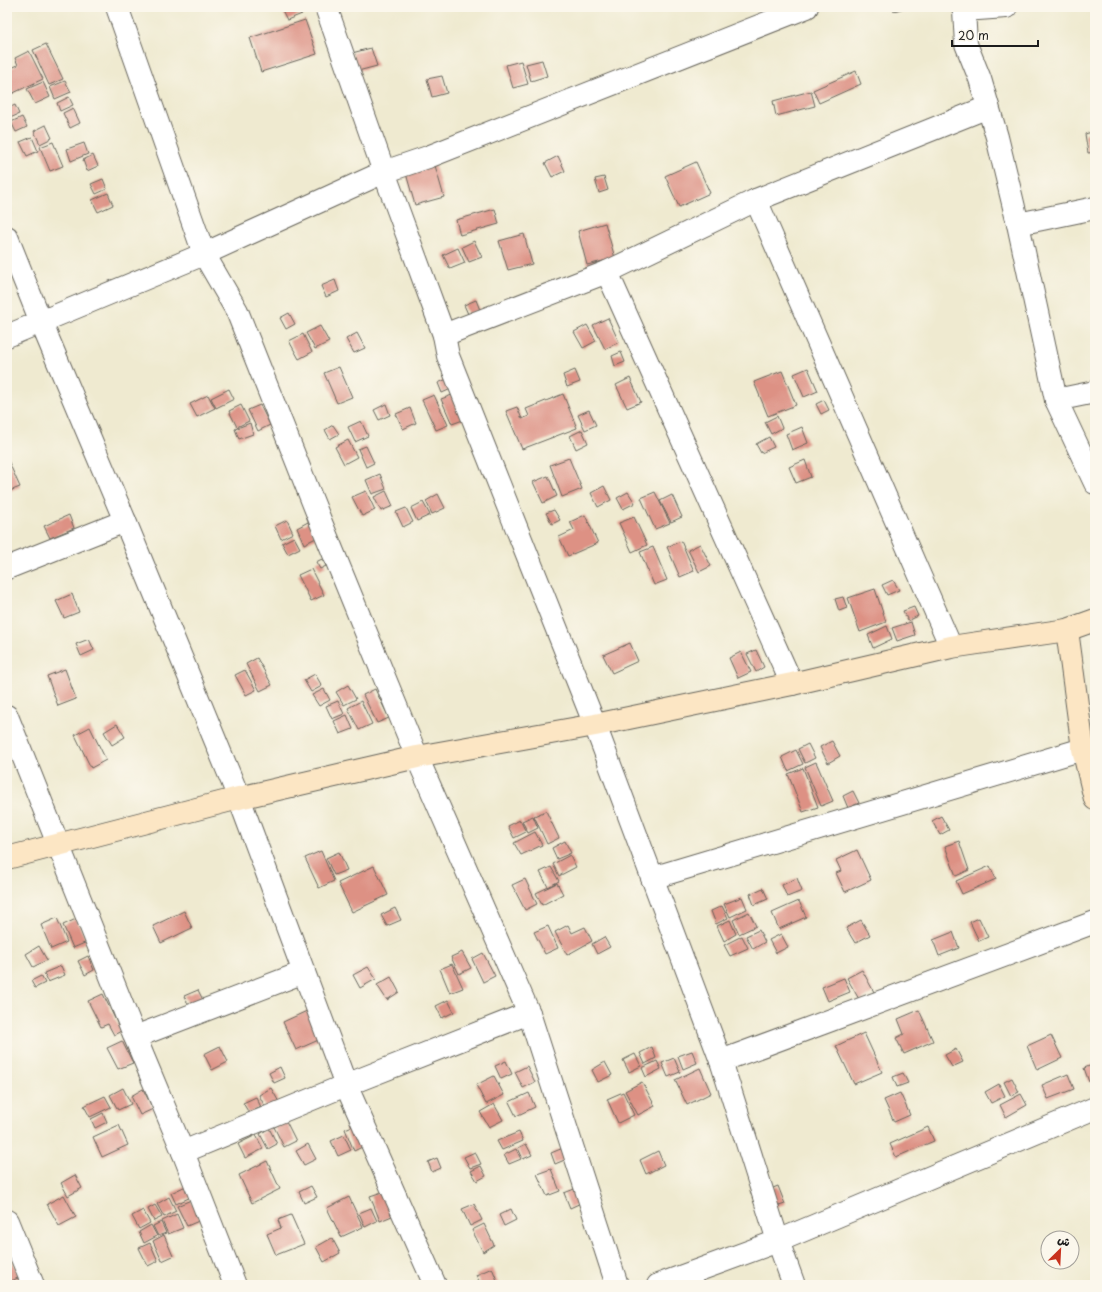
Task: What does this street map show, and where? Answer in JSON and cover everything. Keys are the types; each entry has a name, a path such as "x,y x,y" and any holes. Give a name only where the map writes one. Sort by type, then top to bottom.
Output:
{"street":[{"path":"117,7 204,254 237,311 322,525 417,757 529,1013 617,1285"},
{"path":"326,7 384,172 444,335 448,356 595,726 722,1061 778,1242 794,1285"},
{"path":"7,336 204,254 384,172 428,157 807,7"},
{"path":"1006,7 963,8 966,44 980,79 997,137 1018,224 1056,400 1095,483"},
{"path":"444,335 606,272 756,200 988,107"},
{"path":"756,200 951,647"},
{"path":"1018,224 1095,208"},
{"path":"7,237 239,798 346,1084 435,1285"},
{"path":"606,272 792,684"},
{"path":"1056,400 1095,392"},
{"path":"7,568 125,521"},
{"path":"7,858 239,798 417,757 595,726 792,684 951,647 1067,630 1095,620"},
{"path":"1067,630 1084,749 1095,799"},
{"path":"7,716 183,1152 235,1285"},
{"path":"652,878 1084,749"},
{"path":"722,1061 1095,922"},
{"path":"136,1037 304,972"},
{"path":"183,1152 346,1084 529,1013"},
{"path":"658,1285 778,1242 1095,1108"},
{"path":"7,1221 33,1285"}],"building":[{"path":"299,7 302,14 287,20 281,8"},
{"path":"893,7 908,7 894,11"},
{"path":"305,20 317,54 261,72 250,38"},
{"path":"46,44 63,79 49,85 33,50"},
{"path":"371,48 377,66 358,71 352,53"},
{"path":"29,51 43,79 7,96 7,70 18,65 15,58"},
{"path":"542,60 547,76 531,81 526,64"},
{"path":"521,61 528,84 513,88 506,65"},
{"path":"856,71 861,84 819,103 813,90"},
{"path":"442,76 447,93 432,97 427,79"},
{"path":"65,81 71,92 55,99 50,87"},
{"path":"43,82 50,97 35,104 27,89"},
{"path":"811,91 815,106 776,116 773,101"},
{"path":"69,97 73,105 60,111 57,103"},
{"path":"15,105 19,114 10,118 7,113 7,109"},
{"path":"73,108 80,123 70,128 63,113"},
{"path":"22,117 27,127 16,132 11,122"},
{"path":"46,125 52,138 40,144 34,131"},
{"path":"1095,131 1095,152 1088,153 1085,134"},
{"path":"32,137 38,151 27,156 20,142"},
{"path":"53,142 63,166 50,171 40,147"},
{"path":"84,143 88,154 71,161 67,149"},
{"path":"93,155 98,166 87,171 83,160"},
{"path":"558,156 565,171 552,177 545,163"},
{"path":"434,162 444,197 415,205 405,170"},
{"path":"696,162 710,193 679,207 665,176"},
{"path":"604,177 608,190 599,193 595,179"},
{"path":"103,179 107,189 96,194 91,184"},
{"path":"108,193 113,205 98,212 92,200"},
{"path":"495,209 499,224 460,235 456,220"},
{"path":"605,223 615,258 587,265 578,231"},
{"path":"524,234 532,264 508,270 499,241"},
{"path":"474,241 482,257 469,262 462,247"},
{"path":"458,248 465,263 450,269 443,255"},
{"path":"335,280 339,291 326,297 321,286"},
{"path":"476,300 480,310 468,314 464,305"},
{"path":"289,313 295,324 286,329 280,318"},
{"path":"608,318 619,342 605,349 593,325"},
{"path":"587,325 596,341 583,348 574,332"},
{"path":"320,326 329,342 315,349 306,333"},
{"path":"357,333 365,348 354,353 346,339"},
{"path":"303,334 312,352 299,359 289,341"},
{"path":"621,352 625,362 615,366 612,356"},
{"path":"339,367 352,397 337,403 324,373"},
{"path":"808,368 818,391 804,397 794,374"},
{"path":"575,370 580,382 567,387 563,375"},
{"path":"782,371 796,405 768,416 754,382"},
{"path":"630,378 641,402 627,408 616,385"},
{"path":"447,379 451,389 442,393 438,383"},
{"path":"229,389 234,399 216,408 211,398"},
{"path":"563,394 577,428 522,449 506,411 517,407 522,419 529,416 526,409"},
{"path":"208,395 215,408 197,417 190,404"},
{"path":"434,395 448,425 436,430 422,400"},
{"path":"452,395 463,420 452,424 441,399"},
{"path":"824,400 829,410 821,414 816,404"},
{"path":"386,404 390,415 379,420 374,410"},
{"path":"241,405 249,421 237,427 229,411"},
{"path":"260,405 270,425 258,431 248,410"},
{"path":"410,408 416,423 403,429 396,414"},
{"path":"589,410 596,425 585,430 578,415"},
{"path":"777,416 782,428 771,434 765,422"},
{"path":"361,421 368,436 355,442 348,427"},
{"path":"250,423 253,434 239,439 235,429"},
{"path":"333,425 339,434 330,439 325,430"},
{"path":"802,427 808,443 792,450 786,434"},
{"path":"582,430 588,443 576,449 570,436"},
{"path":"769,437 774,447 761,453 756,444"},
{"path":"348,440 357,457 344,464 335,447"},
{"path":"366,446 374,463 366,467 358,449"},
{"path":"7,458 20,487 7,492"},
{"path":"569,458 582,489 562,497 550,465"},
{"path":"805,460 811,477 796,483 789,467"},
{"path":"380,474 386,489 372,494 366,480"},
{"path":"548,476 557,496 543,503 533,482"},
{"path":"604,486 611,500 598,507 591,493"},
{"path":"366,491 375,510 362,516 352,497"},
{"path":"386,491 393,506 381,511 374,497"},
{"path":"628,492 635,503 623,509 617,498"},
{"path":"655,492 670,523 655,529 641,498"},
{"path":"438,494 445,508 432,514 426,501"},
{"path":"672,495 682,517 671,522 660,501"},
{"path":"423,502 430,515 417,521 411,508"},
{"path":"406,508 413,522 403,527 396,512"},
{"path":"554,510 560,520 552,524 546,513"},
{"path":"69,515 74,528 50,538 44,526"},
{"path":"585,515 598,543 568,556 559,537 574,530 570,522"},
{"path":"634,517 647,545 632,552 619,523"},
{"path":"287,520 293,533 281,539 275,526"},
{"path":"308,522 316,538 304,544 297,528"},
{"path":"294,537 300,548 288,554 282,543"},
{"path":"681,541 694,571 680,577 667,547"},
{"path":"700,544 711,566 699,572 688,550"},
{"path":"653,547 667,580 654,585 640,552"},
{"path":"322,559 326,566 320,569 316,562"},
{"path":"311,569 324,595 311,601 298,575"},
{"path":"893,580 899,590 887,595 882,585"},
{"path":"875,589 886,622 860,632 848,598"},
{"path":"72,594 79,612 64,618 56,601"},
{"path":"843,597 847,608 839,611 835,599"},
{"path":"914,607 918,616 908,621 903,611"},
{"path":"911,622 915,635 897,641 892,628"},
{"path":"887,626 892,639 873,648 868,635"},
{"path":"89,639 94,650 81,656 76,644"},
{"path":"630,643 638,661 612,673 603,655"},
{"path":"756,650 764,667 756,672 747,654"},
{"path":"741,652 751,672 738,678 729,658"},
{"path":"257,658 272,685 260,691 246,664"},
{"path":"65,669 76,699 58,706 47,676"},
{"path":"245,670 256,690 246,695 235,675"},
{"path":"315,674 322,686 311,692 304,680"},
{"path":"348,685 356,699 344,705 336,692"},
{"path":"324,689 330,700 319,706 312,695"},
{"path":"375,689 389,718 377,723 363,695"},
{"path":"338,701 344,714 332,719 326,706"},
{"path":"361,701 372,724 359,730 348,708"},
{"path":"347,715 353,729 340,734 334,721"},
{"path":"117,724 125,737 112,745 104,732"},
{"path":"90,727 106,760 91,768 75,735"},
{"path":"832,741 840,756 828,763 820,747"},
{"path":"808,744 815,758 805,763 798,749"},
{"path":"796,750 803,764 788,771 782,757"},
{"path":"816,762 833,801 821,806 805,767"},
{"path":"803,768 818,807 803,812 788,774"},
{"path":"853,791 859,803 848,808 843,796"},
{"path":"546,811 559,838 547,844 534,816"},
{"path":"533,816 538,828 528,833 522,821"},
{"path":"941,816 949,830 940,835 932,821"},
{"path":"520,820 526,832 514,838 508,826"},
{"path":"535,832 542,845 521,855 514,843"},
{"path":"565,841 571,853 557,859 552,848"},
{"path":"959,841 969,870 956,876 945,846"},
{"path":"857,850 871,880 845,892 836,873 841,871 836,860"},
{"path":"321,851 334,881 319,888 305,858"},
{"path":"339,852 347,870 334,875 326,858"},
{"path":"570,855 576,867 559,876 553,864"},
{"path":"374,866 388,895 352,912 338,883"},
{"path":"990,866 996,879 962,894 956,881"},
{"path":"551,867 559,881 548,887 540,872"},
{"path":"797,878 802,891 787,897 782,885"},
{"path":"525,879 537,904 525,910 512,885"},
{"path":"557,883 563,894 542,905 536,893"},
{"path":"763,888 768,899 754,905 750,894"},
{"path":"742,897 747,909 730,917 724,904"},
{"path":"799,901 806,917 779,929 772,913"},
{"path":"722,906 728,918 716,924 711,911"},
{"path":"395,908 401,920 387,926 381,915"},
{"path":"184,911 192,928 161,943 153,926"},
{"path":"749,912 756,926 739,934 733,920"},
{"path":"57,918 67,942 51,949 41,925"},
{"path":"979,918 988,937 979,941 970,922"},
{"path":"76,919 87,942 73,948 63,925"},
{"path":"730,920 736,934 724,941 717,926"},
{"path":"861,920 870,935 855,943 846,928"},
{"path":"568,925 572,933 585,927 592,941 567,955 555,932"},
{"path":"548,926 558,948 545,954 534,932"},
{"path":"759,930 765,942 753,949 746,936"},
{"path":"953,932 959,948 939,956 933,940"},
{"path":"781,934 788,947 776,953 769,940"},
{"path":"742,936 748,948 730,956 724,945"},
{"path":"604,937 610,947 597,954 592,944"},
{"path":"39,946 47,960 33,967 26,954"},
{"path":"462,952 471,968 459,974 451,957"},
{"path":"483,953 495,976 483,982 472,959"},
{"path":"88,956 94,970 85,975 78,961"},
{"path":"452,964 463,988 450,993 440,969"},
{"path":"61,966 65,975 48,982 44,973"},
{"path":"368,967 376,979 360,988 353,975"},
{"path":"862,970 874,992 860,1001 847,978"},
{"path":"41,976 45,983 35,988 31,981"},
{"path":"391,977 399,992 387,1000 377,985"},
{"path":"844,978 850,992 828,1001 822,987"},
{"path":"198,990 204,1002 190,1008 184,996"},
{"path":"103,994 121,1031 114,1035 108,1024 101,1027 88,1001"},
{"path":"448,1000 454,1012 442,1018 436,1006"},
{"path":"309,1010 323,1038 296,1050 283,1022"},
{"path":"919,1010 933,1041 904,1054 896,1038 904,1034 898,1019"},
{"path":"864,1033 882,1072 854,1084 836,1046"},
{"path":"1051,1035 1062,1058 1037,1070 1027,1046"},
{"path":"122,1041 133,1063 118,1069 107,1048"},
{"path":"220,1046 228,1062 212,1070 204,1054"},
{"path":"652,1047 656,1058 645,1064 640,1053"},
{"path":"956,1049 963,1062 952,1067 945,1055"},
{"path":"692,1051 697,1063 683,1069 678,1056"},
{"path":"635,1054 641,1066 629,1072 623,1060"},
{"path":"674,1058 680,1072 668,1077 662,1063"},
{"path":"506,1061 512,1074 501,1079 495,1066"},
{"path":"657,1061 661,1069 646,1077 642,1068"},
{"path":"605,1062 612,1075 598,1082 592,1070"},
{"path":"1095,1064 1095,1079 1089,1082 1084,1068"},
{"path":"527,1066 535,1082 523,1088 515,1072"},
{"path":"280,1067 285,1078 274,1083 269,1073"},
{"path":"700,1068 711,1093 687,1105 675,1080"},
{"path":"903,1073 908,1083 897,1087 893,1077"},
{"path":"1068,1074 1074,1089 1048,1099 1042,1085"},
{"path":"494,1076 504,1095 486,1104 476,1085"},
{"path":"1012,1078 1019,1092 1011,1096 1004,1082"},
{"path":"642,1082 655,1106 638,1115 625,1091"},
{"path":"999,1084 1005,1096 991,1103 985,1092"},
{"path":"123,1088 131,1104 118,1110 110,1095"},
{"path":"271,1088 279,1102 266,1109 259,1095"},
{"path":"143,1089 153,1109 140,1115 131,1096"},
{"path":"623,1092 634,1115 618,1123 607,1099"},
{"path":"529,1093 535,1107 516,1116 509,1102"},
{"path":"900,1093 910,1115 894,1122 884,1100"},
{"path":"1021,1094 1027,1105 1006,1117 1000,1105"},
{"path":"105,1096 111,1107 90,1117 84,1106"},
{"path":"256,1097 261,1107 249,1113 243,1103"},
{"path":"494,1104 503,1120 489,1127 480,1112"},
{"path":"103,1113 107,1122 95,1128 91,1119"},
{"path":"286,1121 296,1141 284,1147 274,1127"},
{"path":"119,1125 128,1145 102,1157 93,1137"},
{"path":"355,1125 364,1146 354,1151 345,1129"},
{"path":"928,1127 934,1141 896,1157 890,1144"},
{"path":"269,1128 277,1144 268,1149 260,1134"},
{"path":"519,1132 523,1141 502,1150 497,1141"},
{"path":"256,1135 263,1149 245,1158 238,1144"},
{"path":"344,1135 351,1150 338,1156 331,1141"},
{"path":"308,1144 316,1159 304,1165 296,1151"},
{"path":"526,1144 532,1155 523,1159 518,1148"},
{"path":"563,1148 567,1159 555,1164 551,1153"},
{"path":"516,1149 521,1159 509,1164 504,1155"},
{"path":"658,1151 664,1165 646,1174 640,1160"},
{"path":"475,1152 481,1164 470,1168 464,1157"},
{"path":"437,1158 441,1168 432,1172 428,1162"},
{"path":"267,1161 280,1189 252,1203 239,1175"},
{"path":"481,1166 486,1176 477,1181 471,1171"},
{"path":"551,1169 560,1191 547,1196 537,1174"},
{"path":"75,1175 82,1188 68,1196 61,1183"},
{"path":"188,1185 193,1196 176,1204 171,1193"},
{"path":"311,1186 317,1197 304,1203 299,1192"},
{"path":"778,1186 785,1204 776,1207 768,1190"},
{"path":"577,1188 583,1202 570,1208 564,1193"},
{"path":"382,1192 392,1216 380,1221 370,1196"},
{"path":"64,1195 76,1217 59,1226 47,1204"},
{"path":"169,1197 176,1211 164,1217 157,1204"},
{"path":"349,1197 363,1227 341,1237 327,1208"},
{"path":"191,1200 201,1220 187,1226 177,1206"},
{"path":"474,1204 482,1220 470,1226 462,1209"},
{"path":"155,1205 162,1217 154,1221 148,1209"},
{"path":"371,1208 377,1221 365,1227 359,1213"},
{"path":"511,1209 516,1220 504,1226 499,1215"},
{"path":"143,1210 150,1223 139,1229 132,1216"},
{"path":"177,1214 183,1228 168,1234 162,1221"},
{"path":"291,1215 304,1244 276,1255 267,1234 281,1228 278,1220"},
{"path":"161,1222 166,1233 158,1236 153,1226"},
{"path":"484,1224 494,1245 483,1252 472,1230"},
{"path":"151,1225 157,1236 144,1243 139,1232"},
{"path":"164,1235 173,1256 162,1261 153,1241"},
{"path":"332,1238 340,1253 324,1262 316,1247"},
{"path":"150,1243 158,1261 148,1266 139,1248"},
{"path":"7,1250 20,1277 7,1283"},
{"path":"492,1268 499,1285 481,1285 476,1275"}]}
